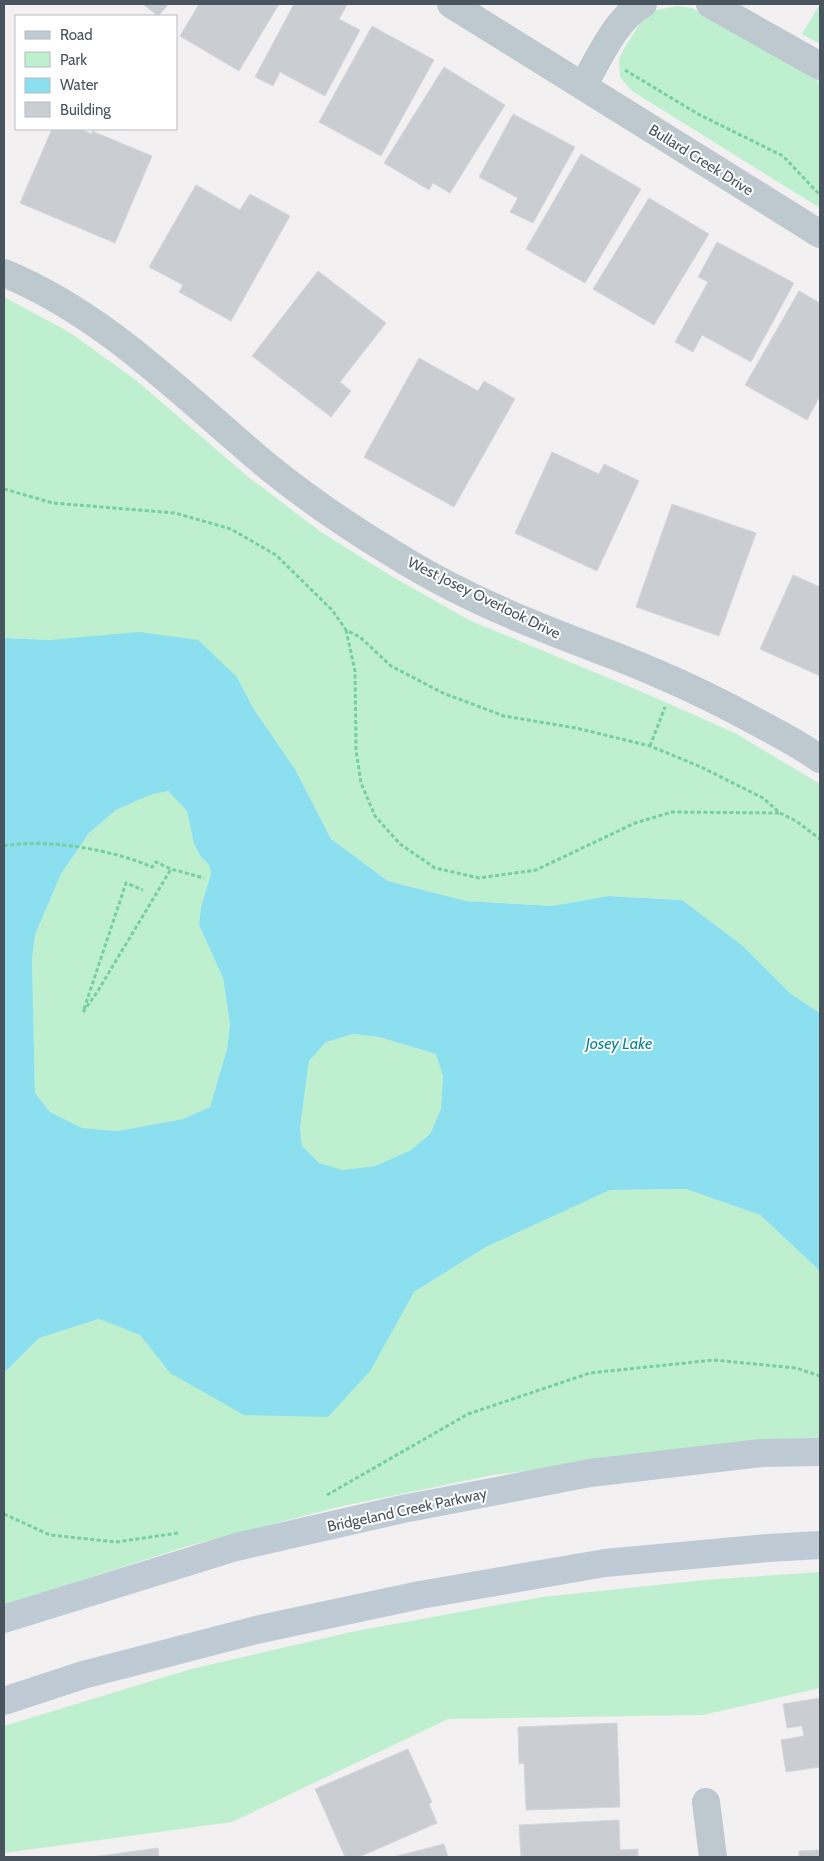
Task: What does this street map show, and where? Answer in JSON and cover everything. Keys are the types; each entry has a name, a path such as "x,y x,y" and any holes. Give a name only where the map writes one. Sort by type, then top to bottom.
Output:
{"main road":[{"name":"Bridgeland Creek Parkway","path":"4,1619 236,1547 403,1509 590,1473 761,1453 820,1452"},
{"path":"4,1701 83,1675 256,1630 420,1595 605,1563 820,1545"}],"street":[{"name":"Bullard Creek Drive","path":"451,4 820,234"},
{"path":"583,86 618,26 635,8 643,4"},
{"path":"710,4 820,66"},
{"name":"West Josey Overlook Drive","path":"4,273 27,282 73,308 126,345 268,466 329,512 394,554 461,591 536,626 655,672 734,709 820,759"},
{"path":"706,1802 713,1857"}],"path":[{"path":"601,56 698,114 783,156 820,195"},
{"path":"4,489 53,503 175,513 231,529 276,555 332,610 346,630 355,671 356,750 361,783 375,816 400,844 435,868 479,878 536,870 635,823 672,812 780,812"},
{"path":"346,630 360,636 391,666 452,696 504,716 576,728 650,746 701,767 763,798 820,839"},
{"path":"650,746 675,682"},
{"path":"4,846 58,844 134,859 152,867 156,862 171,869 204,878"},
{"path":"143,890 126,883 83,1012 96,994 171,869"},
{"path":"322,1497 468,1414 590,1372 714,1360 796,1368 820,1376"},
{"path":"4,1514 50,1535 116,1542 181,1532"}],"green space":[{"path":"820,4 820,44 802,34"},
{"path":"677,6 692,8 820,82 820,208 632,91 620,77 619,59 644,17 657,10"},
{"path":"4,297 69,332 137,381 247,476 321,532 391,576 471,621 647,694 735,733 820,784 820,1013 791,994 743,946 682,900 608,896 552,906 466,901 388,881 331,839 295,769 253,708 237,677 51,640 4,638"},
{"path":"168,791 187,811 194,844 201,857 209,865 211,874 201,907 199,925 223,978 230,1024 227,1049 210,1107 183,1119 117,1131 82,1128 50,1112 35,1093 32,960 35,935 61,874 89,833 116,810 150,795"},
{"path":"355,1034 379,1037 436,1054 443,1076 441,1109 430,1134 411,1150 375,1166 343,1170 319,1164 302,1146 300,1128 309,1061 326,1042"},
{"path":"686,1189 760,1215 820,1271 820,1445 636,1458 493,1475 338,1507 188,1546 4,1605 4,1373 39,1338 99,1319 140,1335 170,1373 371,1370 414,1292 486,1247 610,1190"},
{"path":"820,1572 820,1688 703,1715 448,1719 232,1822 4,1853 4,1726 191,1669 351,1632 542,1597 705,1580"}],"water":[{"name":"Josey Lake","path":"139,632 198,640 237,677 253,708 295,769 331,839 388,881 466,901 552,906 608,896 682,900 743,946 791,994 820,1013 820,1271 760,1215 686,1189 610,1190 486,1247 414,1292 371,1370 328,1417 244,1415 170,1373 140,1335 99,1319 39,1338 4,1373 4,638 51,640","holes":["168,791 187,811 194,844 201,857 209,865 211,874 201,907 199,925 223,978 230,1024 227,1049 210,1107 183,1119 117,1131 82,1128 50,1112 35,1093 32,960 35,935 61,874 89,833 116,810 150,795","354,1034 379,1037 436,1054 443,1076 441,1109 430,1134 411,1150 375,1166 343,1170 319,1163 302,1146 300,1128 309,1061 326,1042"]}],"building":[{"path":"143,4 169,4 157,15"},
{"path":"199,4 279,4 239,71 180,36"},
{"path":"294,4 347,5 339,19 360,30 325,96 280,72 273,86 255,77"},
{"path":"372,26 434,60 381,156 319,122"},
{"path":"444,67 505,105 450,193 433,183 429,190 384,163"},
{"path":"513,114 575,147 533,223 510,212 518,198 479,177"},
{"path":"52,130 82,130 92,134 92,131 152,156 115,243 20,203"},
{"path":"581,154 641,189 585,283 526,249"},
{"path":"196,185 240,210 250,194 290,216 231,321 179,292 183,285 149,267"},
{"path":"649,198 709,234 654,325 593,289"},
{"path":"717,242 794,283 751,362 702,335 693,352 675,342 708,282 698,277"},
{"path":"318,271 386,323 340,382 351,391 331,417 252,356"},
{"path":"799,291 820,303 820,396 807,420 745,385"},
{"path":"419,358 478,391 484,381 515,399 454,507 364,457"},
{"path":"552,452 599,474 604,464 639,481 597,571 515,533"},
{"path":"672,504 756,533 719,636 636,607"},
{"path":"793,575 820,587 820,676 760,649"},
{"path":"820,1698 820,1767 786,1772 781,1740 804,1736 802,1726 787,1728 783,1704"},
{"path":"617,1723 620,1807 526,1810 524,1763 519,1764 518,1727"},
{"path":"408,1749 432,1802 429,1804 437,1823 359,1857 345,1857 315,1789"},
{"path":"619,1820 620,1850 638,1849 638,1857 521,1857 519,1825"},
{"path":"444,1844 448,1857 393,1857"},
{"path":"158,1848 159,1857 92,1857"},
{"path":"820,1850 820,1857 799,1857 799,1851"}]}
